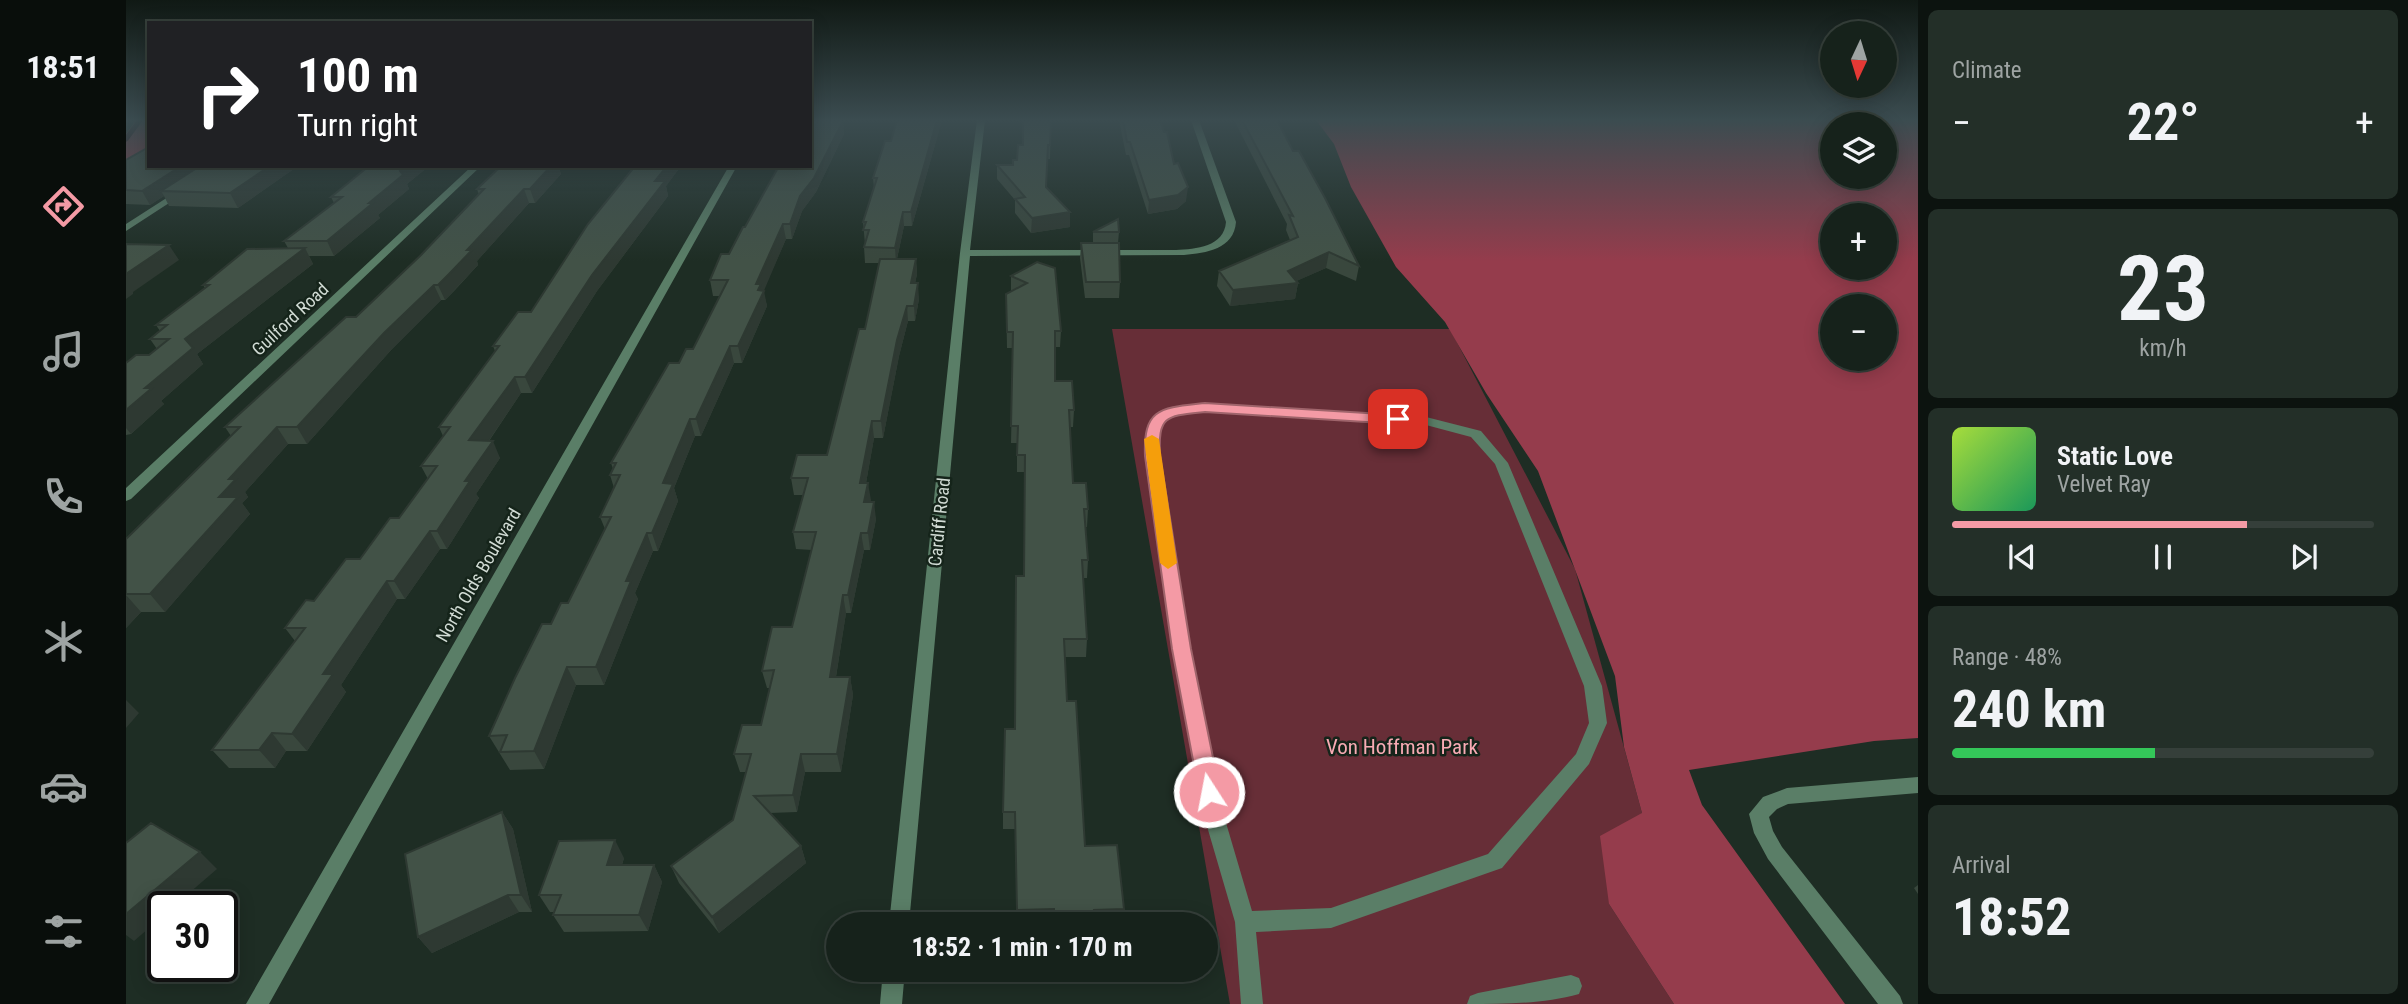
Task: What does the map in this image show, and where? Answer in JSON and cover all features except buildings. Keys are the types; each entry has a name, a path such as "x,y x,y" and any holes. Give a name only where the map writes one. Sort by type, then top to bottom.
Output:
{"street":[{"name":"Cardiff Road","path":"900,912 975,167"},
{"path":"965,253 1176,253 1195,252 1218,244 1228,235 1231,222 1212,167"},
{"name":"Guilford Road","path":"126,496 475,168"},
{"name":"North Olds Boulevard","path":"257,1004 732,168"},
{"path":"126,228 190,187"},
{"path":"1245,922 1331,918 1495,861 1583,759 1598,723 1593,686 1501,463 1490,447 1476,434 1426,421 1205,407 1180,410 1158,418 1151,430 1152,456 1181,649 1214,816 1245,922 1252,1004"},
{"path":"1892,1004 1775,853 1764,833 1759,814 1770,803 1787,796 1918,785"},
{"path":"891,1004 893,982"},
{"path":"1478,1004 1571,986"}],"green space":[{"name":"Von Hoffman Park","path":"1112,329 1450,329 1575,569 1642,813 1609,904 1674,1004 1230,1004 1218,935 1218,912 1214,912"}],"shaded area":[{"path":"1343,167 1820,167 1820,189 1897,189 1897,167 1918,167 1918,738 1874,741 1689,770 1702,805 1845,1004 1674,1004 1609,904 1600,836 1642,813 1624,747 1615,676 1538,471 1486,393 1445,322 1396,267 1351,187"}],"slow traffic":[{"path":"1152,439 1152,456 1168,563"}],"route":[{"path":"1209,792 1181,649 1152,456 1151,430 1158,418 1180,410 1205,407 1398,419"}]}
